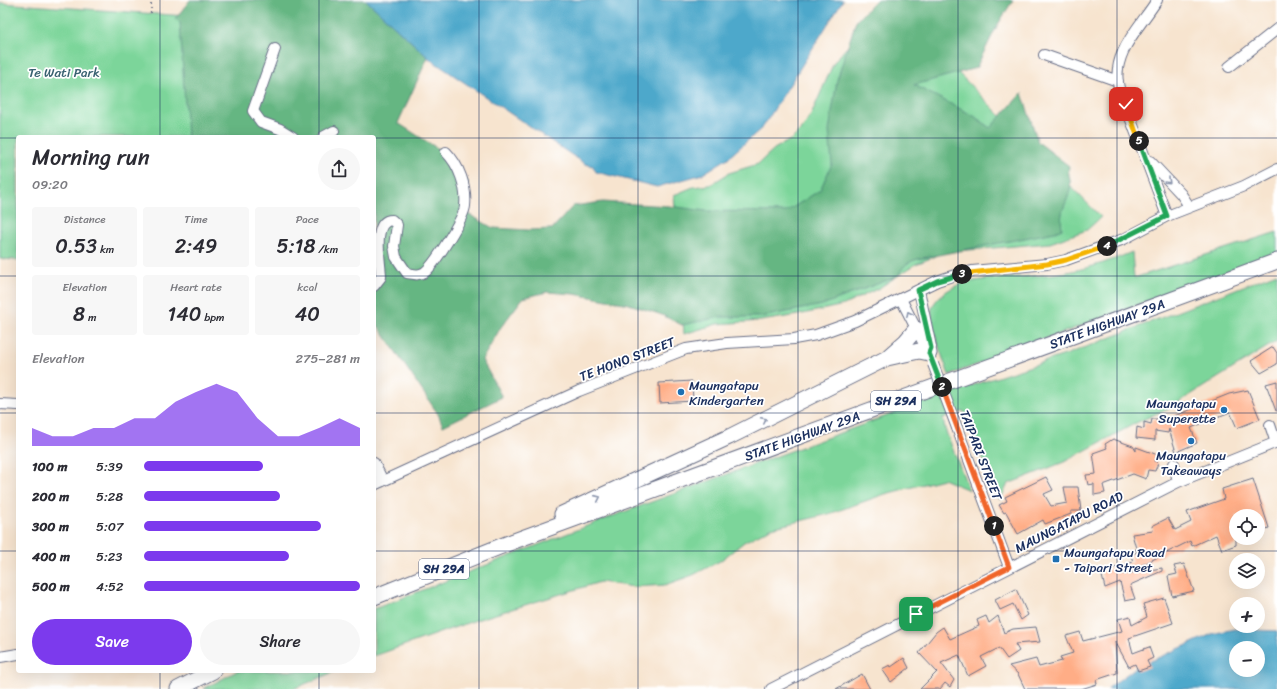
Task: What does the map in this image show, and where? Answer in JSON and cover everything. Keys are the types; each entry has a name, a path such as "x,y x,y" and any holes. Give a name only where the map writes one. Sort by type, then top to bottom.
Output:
{"highway":[{"name":"STATE HIGHWAY 29A","path":"376,596 514,541 1277,260"},
{"name":"SH 29A","path":"887,358 905,342 916,329"},
{"name":"SH 29A","path":"514,541 537,525 729,437 887,358 919,351 931,359"},
{"path":"178,689 209,673"}],"street":[{"path":"1157,0 1132,36 1124,51 1116,72 1167,216"},
{"path":"1229,67 1277,29"},
{"path":"275,49 253,111 261,122 280,129 290,135"},
{"path":"1044,55 1118,81"},
{"path":"327,135 334,131"},
{"path":"376,283 381,277 379,239 381,228 387,220 392,220 397,225 394,246 396,257 407,273 416,275 423,273 432,266 447,243 465,207 459,170 454,160 446,152"},
{"path":"1146,157 1181,194 1189,206"},
{"path":"901,299 937,281 972,272 1047,264 1066,260 1124,239 1167,216 1189,206 1244,186 1277,169"},
{"name":"TAIPARI STREET","path":"918,290 931,348 931,359"},
{"name":"TAIPARI STREET","path":"901,299 931,359 1009,567"},
{"name":"TE HONO STREET","path":"379,483 579,391 686,350 727,343 794,339 816,335 855,321 901,299"},
{"path":"0,404 16,405"},
{"path":"1270,425 1276,442"},
{"name":"MAUNGATAPU ROAD","path":"771,689 1178,482 1276,442"},
{"path":"1174,464 1178,482"},
{"path":"376,471 379,483"},
{"path":"0,657 16,654"}],"path":[{"path":"151,0 151,13"}],"green space":[{"path":"190,0 366,0 428,57 398,123 440,150 468,182 463,211 493,228 529,230 552,229 573,206 603,202 669,206 706,211 786,212 820,190 832,164 829,131 837,80 856,21 876,0 1013,0 997,26 976,68 914,85 974,116 990,128 1022,93 1038,142 1069,166 1069,195 1062,212 1062,229 1055,232 918,259 906,265 898,276 822,305 761,317 720,317 682,325 662,315 629,304 574,294 547,292 523,298 501,327 482,360 502,397 443,426 438,414 376,323 376,135 187,135 180,22 175,19"},
{"path":"887,1 1101,217 1087,230 1050,243 946,252 916,264 879,288 844,305 761,321 717,324 684,334 674,195 693,187 710,185 729,173 758,164 774,149 792,139 803,128 812,113 834,62"},
{"name":"Te Wati Park","path":"0,3 215,18 224,135 16,135 16,260 0,259"},
{"path":"1277,232 1277,253 949,375 937,341 931,314 932,308 937,299 956,286 987,279 1063,273 1113,260 1132,252 1134,278"},
{"path":"1277,273 1277,341 1171,407 1136,423 1064,462 1008,484 1000,500 964,411 943,418 945,429 969,490 943,479 885,494 829,514 771,528 744,542 720,561 693,575 665,585 634,587 600,582 476,620 376,655 376,608 602,520 955,391 1068,354"},
{"path":"233,673 331,673 293,689 203,689"}],"water":[{"path":"366,0 843,0 763,127 728,158 703,174 657,187 596,172 593,166 585,164 431,60"},
{"path":"1229,630 1229,633 1265,633 1265,630 1277,631 1277,689 1107,689 1135,668 1212,634"}],"building":[{"path":"1273,347 1277,353 1277,364 1261,373 1251,361"},
{"path":"692,381 693,401 660,403 659,383"},
{"path":"1277,381 1277,411 1276,411 1266,384"},
{"path":"1248,390 1260,419 1237,428 1230,412 1191,428 1197,443 1176,452 1169,429 1168,433 1155,431 1155,440 1136,438 1137,427 1144,429 1144,422 1151,424 1152,419 1167,419 1229,394"},
{"path":"1113,439 1133,446 1136,451 1136,447 1158,455 1155,461 1158,463 1155,471 1148,470 1146,479 1133,474 1103,485 1105,493 1094,495 1094,484 1088,485 1086,475 1096,474 1093,453 1107,448 1105,444"},
{"path":"1046,477 1053,490 1044,494 1051,506 1067,503 1064,487 1078,487 1081,511 1071,511 1071,514 1045,524 1043,520 1018,534 1006,512 1004,513 999,505 1007,501 1005,497"},
{"path":"1253,479 1263,509 1229,509 1229,545 1236,545 1222,550 1216,535 1192,546 1190,541 1124,574 1162,568 1162,571 1130,585 1135,599 1125,601 1120,582 1105,588 1101,572 1133,562 1131,555 1137,552 1132,534 1153,531 1152,526 1168,518 1175,530 1191,522 1187,512 1224,499 1222,489"},
{"path":"1265,516 1269,528 1265,529"},
{"path":"1184,564 1194,591 1172,596 1168,576 1177,574 1174,566"},
{"path":"1016,589 1028,615 1021,620 1013,604 1000,610 995,600"},
{"path":"1164,598 1173,623 1129,638 1133,653 1149,647 1153,658 1147,661 1150,667 1138,671 1135,664 1129,667 1115,641 1117,673 1096,680 1097,684 1081,689 1025,689 1018,674 1009,666 1036,659 1039,667 1062,661 1060,657 1073,653 1066,636 1080,632 1083,641 1122,631 1118,619 1130,616 1132,625 1147,617 1143,604"},
{"path":"986,616 989,623 998,616 1004,633 1013,629 1036,627 1040,642 1015,644 1019,651 1007,659 999,648 981,657 986,666 968,676 959,655 941,663 954,680 950,687 945,683 940,689 920,689 937,672 919,653 936,632 943,627 950,639 979,626 977,620"},
{"path":"904,658 909,668 891,682 882,669 890,665 891,667"},
{"path":"862,674 870,689 836,689"}],"place":[{"name":"Maungatapu Kindergarten","path":"681,392"},
{"name":"Maungatapu Superette","path":"1224,410"},
{"name":"Maungatapu Takeaways","path":"1191,441"},
{"name":"Maungatapu Road - Taipari Street","path":"1056,559"}],"route":[{"path":"916,614 1009,567 929,353 931,348 918,290 937,281 955,275 1047,264 1066,260 1095,251 1124,239 1167,216 1126,104"}]}
